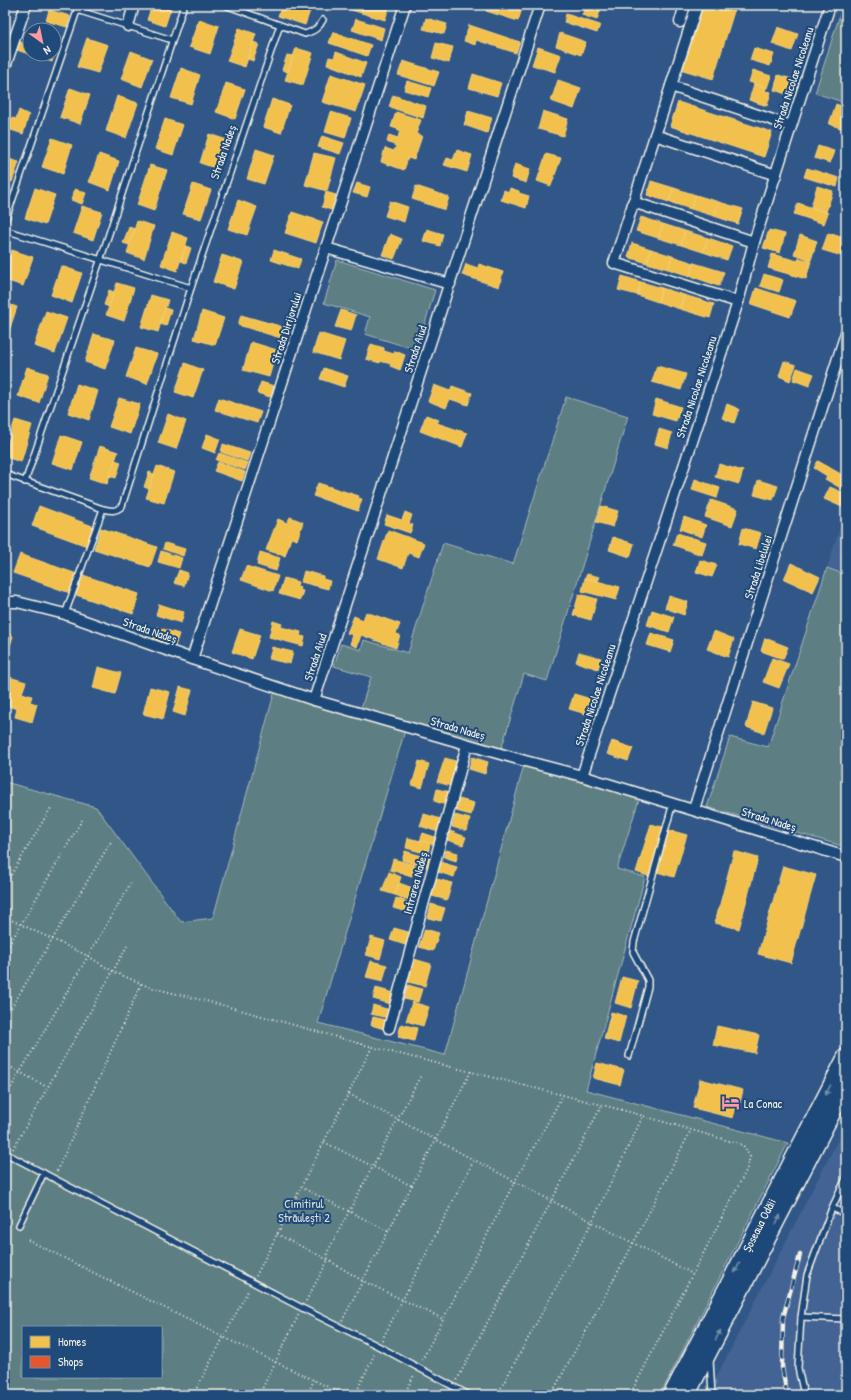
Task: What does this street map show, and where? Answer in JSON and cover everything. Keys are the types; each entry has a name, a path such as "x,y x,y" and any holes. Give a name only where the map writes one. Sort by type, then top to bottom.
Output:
{"main road":[{"name":"Șoseaua Odăii","path":"672,1395 846,1056"},
{"name":"Șoseaua Odăii","path":"687,1395 846,1087"}],"street":[{"path":"5,67 26,5"},
{"path":"128,26 134,5"},
{"name":"Strada Dirijorului","path":"192,659 405,5"},
{"name":"Strada Aiud","path":"314,700 540,5"},
{"path":"680,22 685,5"},
{"path":"696,5 614,263 738,302"},
{"name":"Strada Nicolae Nicoleanu","path":"582,776 738,302 754,242 830,5"},
{"path":"671,86 791,126"},
{"path":"655,135 776,175"},
{"path":"633,202 754,242"},
{"path":"326,248 450,284"},
{"name":"Strada Libelulei","path":"694,810 846,333"},
{"name":"Strada Nadeș","path":"5,602 17,602 65,614 314,700 467,745 582,776 846,857"},
{"name":"Intrarea Nadeș","path":"389,1028 467,745"}],"lane":[{"path":"26,482 184,5"},
{"path":"225,5 305,34 320,26 323,20"},
{"path":"5,222 78,7 128,26 172,40"},
{"name":"Strada Nadeș","path":"5,474 103,509 113,511 118,510 122,506 191,288 280,25"},
{"path":"5,230 100,261 191,288"},
{"path":"65,614 103,509"},
{"path":"629,1056 648,988 648,980 634,952 634,942 673,803"},
{"path":"7,1154 378,1346 469,1395"},
{"path":"19,1225 44,1173"},
{"path":"804,1395 798,1368 801,1317 807,1276 832,1208 846,1178"},
{"path":"832,1208 846,1214"},
{"path":"801,1317 846,1319"},
{"path":"710,1351 712,1395"}],"path":[{"path":"5,885 52,806"},
{"path":"5,952 82,820"},
{"path":"5,1018 112,840"},
{"path":"5,1098 132,881"},
{"path":"5,917 88,956 112,971 141,984 372,1047 644,1116 743,1145 750,1157 747,1169 630,1395"},
{"path":"7,1154 127,946"},
{"path":"54,1178 141,984"},
{"path":"193,1395 253,1282 372,1047"},
{"path":"5,1064 47,1087"},
{"path":"339,1327 471,1071"},
{"path":"259,1395 302,1308 328,1260 327,1253 421,1075"},
{"path":"349,1094 633,1244 693,1274"},
{"path":"404,1395 515,1181 563,1095"},
{"path":"453,1387 602,1105"},
{"path":"497,1395 592,1222 644,1116"},
{"path":"551,1395 633,1244 691,1130"},
{"path":"324,1142 412,1186"},
{"path":"355,1395 378,1346 404,1299 474,1160"},
{"path":"301,1187 388,1232"},
{"path":"277,1234 328,1260 363,1281 444,1319"},
{"path":"28,1240 275,1363 345,1395"},
{"path":"307,1395 314,1380"}],"shaded area":[{"path":"846,508 846,622 813,612"},
{"path":"846,1124 846,1395 707,1395"}],"green space":[{"path":"843,5 846,5 846,103 815,93"},
{"path":"337,260 435,290 417,350 365,334 370,317 324,303"},
{"path":"566,397 628,416 547,681 524,674 501,750 361,708 371,677 334,666 341,644 361,650 364,640 408,653 443,543 513,564"},
{"path":"827,568 846,575 846,847 707,807 730,737 768,747"},
{"name":"Cimitirul Străulești 2","path":"275,690 406,727 318,1023 445,1055 525,761 641,793 617,869 645,877 586,1090 788,1143 660,1395 5,1395 5,782 96,807 181,922 213,918"}],"building: Homes":[{"path":"152,5 172,5 165,26 147,20"},
{"path":"282,5 312,5 305,25 278,16"},
{"path":"349,5 383,5 389,7 385,20 348,9"},
{"path":"488,5 523,6 518,21 486,11"},
{"path":"586,5 602,5 597,20 582,15"},
{"path":"701,5 736,5 713,79 680,69"},
{"path":"49,10 70,16 67,27 62,26 62,22 46,21"},
{"path":"566,14 600,25 597,33 564,22"},
{"path":"426,18 447,24 444,34 423,29"},
{"path":"199,19 219,26 210,54 189,47"},
{"path":"356,19 384,28 381,40 352,30"},
{"path":"469,25 520,42 516,53 476,40 475,45 464,41"},
{"path":"778,27 798,34 792,51 772,44"},
{"path":"239,28 256,34 245,67 227,61"},
{"path":"333,32 371,45 367,56 329,43"},
{"path":"560,33 586,42 581,55 556,46"},
{"path":"87,38 108,45 98,73 77,67"},
{"path":"20,42 22,42 22,52 17,50"},
{"path":"253,42 259,44 253,61 248,59"},
{"path":"436,43 453,47 449,63 432,58"},
{"path":"538,47 561,55 555,72 532,65"},
{"path":"296,48 313,53 303,85 285,80"},
{"path":"754,48 774,54 770,66 750,60"},
{"path":"131,51 152,59 142,87 121,79"},
{"path":"336,52 366,63 361,77 327,64 329,57 334,58"},
{"path":"287,55 293,56 288,72 282,70"},
{"path":"403,61 439,72 434,86 398,75"},
{"path":"181,68 200,75 191,104 171,98"},
{"path":"753,70 771,76 767,88 749,82"},
{"path":"331,74 365,85 356,112 322,102"},
{"path":"473,74 501,83 497,96 469,88"},
{"path":"778,75 796,80 792,96 774,90"},
{"path":"558,80 581,88 574,109 551,101"},
{"path":"407,81 431,88 428,97 404,90"},
{"path":"226,83 245,89 235,119 216,112"},
{"path":"754,84 766,88 765,91 771,92 767,106 749,100"},
{"path":"70,88 90,95 80,124 60,117"},
{"path":"393,95 426,106 423,118 389,107"},
{"path":"117,96 138,103 126,138 106,131"},
{"path":"272,99 290,105 281,133 263,127"},
{"path":"678,102 772,132 764,157 670,126"},
{"path":"836,104 846,108 846,130 829,124"},
{"path":"19,110 29,115 23,134 5,128 5,116 16,119"},
{"path":"468,111 492,118 487,133 464,125"},
{"path":"543,111 568,119 563,136 538,129"},
{"path":"331,112 351,118 345,138 325,132"},
{"path":"396,112 421,120 416,134 422,136 414,160 408,158 404,170 381,162 385,148 394,151 396,146 387,142 389,135 398,138 400,130 391,127"},
{"path":"165,119 183,125 173,155 155,149"},
{"path":"209,134 227,140 218,169 200,163"},
{"path":"322,136 344,143 340,154 318,147"},
{"path":"52,138 72,145 63,174 42,167"},
{"path":"818,146 834,151 830,163 814,158"},
{"path":"256,149 274,155 264,184 247,179"},
{"path":"457,150 472,155 467,172 444,165 447,158 453,160"},
{"path":"314,153 336,158 327,191 305,185"},
{"path":"99,154 119,161 110,190 89,182"},
{"path":"546,154 561,158 551,186 537,181"},
{"path":"5,158 19,162 12,182 5,180"},
{"path":"515,164 530,169 526,183 511,178"},
{"path":"150,165 167,170 154,211 137,205"},
{"path":"807,168 839,178 837,187 804,177"},
{"path":"651,181 674,188 669,202 647,195"},
{"path":"357,183 370,187 367,197 353,193"},
{"path":"193,184 211,190 201,219 183,214"},
{"path":"416,186 449,197 445,210 412,199"},
{"path":"817,186 833,191 826,212 811,207"},
{"path":"35,188 55,195 45,225 25,218"},
{"path":"510,188 529,196 526,208 501,200 504,190 509,192"},
{"path":"674,188 696,195 691,209 669,202"},
{"path":"75,189 86,193 82,204 71,200"},
{"path":"326,192 336,195 331,210 322,207"},
{"path":"696,195 719,202 714,216 691,209"},
{"path":"238,200 257,207 247,235 228,229"},
{"path":"390,201 408,207 404,222 385,216"},
{"path":"719,202 743,209 738,224 714,216"},
{"path":"798,203 828,213 824,224 794,214"},
{"path":"82,206 102,212 93,240 73,233"},
{"path":"292,212 323,222 316,243 285,233"},
{"path":"641,217 663,224 658,238 636,231"},
{"path":"137,221 154,226 144,259 127,253"},
{"path":"663,224 685,231 681,245 658,238"},
{"path":"129,227 135,229 129,245 123,243"},
{"path":"427,229 443,234 440,246 423,241"},
{"path":"769,230 785,234 780,253 763,248"},
{"path":"685,231 708,238 703,252 681,245"},
{"path":"172,232 188,238 177,271 161,265"},
{"path":"828,233 846,238 846,245 842,256 822,250"},
{"path":"390,234 402,239 394,259 382,255"},
{"path":"800,235 817,241 811,260 794,254"},
{"path":"708,238 732,246 727,260 703,252"},
{"path":"632,243 651,249 647,263 628,257"},
{"path":"186,246 191,248 186,263 181,261"},
{"path":"651,249 672,256 668,269 647,263"},
{"path":"12,250 33,257 23,286 5,280 5,270"},
{"path":"274,250 301,259 298,269 271,260"},
{"path":"772,254 798,261 799,258 811,261 806,279 768,268"},
{"path":"222,255 243,262 234,289 213,282"},
{"path":"672,256 694,263 690,276 668,269"},
{"path":"694,263 724,272 719,286 690,276"},
{"path":"466,264 478,268 479,264 503,272 499,287 462,275"},
{"path":"61,266 82,273 72,303 51,295"},
{"path":"764,274 783,280 779,292 760,286"},
{"path":"622,276 641,282 637,295 618,290"},
{"path":"641,282 662,288 658,302 637,295"},
{"path":"117,283 134,288 124,321 106,315"},
{"path":"662,288 684,295 680,309 658,302"},
{"path":"756,288 796,301 790,317 751,304"},
{"path":"109,290 114,292 109,307 104,305"},
{"path":"151,295 168,300 158,332 141,327"},
{"path":"684,295 714,304 710,318 680,309"},
{"path":"5,303 17,307 7,337 5,336"},
{"path":"165,308 171,310 166,326 160,324"},
{"path":"341,310 356,315 351,331 335,327"},
{"path":"46,311 67,318 55,353 34,346"},
{"path":"202,311 224,318 215,345 194,339"},
{"path":"241,315 287,328 284,339 238,325"},
{"path":"319,333 345,341 339,360 313,352"},
{"path":"94,334 115,340 105,369 85,362"},
{"path":"251,342 277,350 269,377 243,370"},
{"path":"371,344 384,348 384,351 394,354 395,351 405,355 400,370 390,366 391,364 366,359"},
{"path":"136,348 157,354 147,384 126,377"},
{"path":"784,361 796,365 790,381 779,376"},
{"path":"185,363 203,370 193,398 175,392"},
{"path":"657,366 686,374 681,390 652,382"},
{"path":"27,367 48,374 39,403 18,396"},
{"path":"324,368 348,376 344,387 320,379"},
{"path":"797,368 814,374 809,386 793,380"},
{"path":"261,382 274,386 270,397 257,393"},
{"path":"77,384 98,391 89,420 68,413"},
{"path":"434,385 450,391 452,386 472,393 468,405 450,399 446,408 428,401"},
{"path":"119,398 140,404 130,434 109,427"},
{"path":"219,398 261,412 257,423 215,410"},
{"path":"656,399 681,407 676,421 652,414"},
{"path":"727,404 739,409 734,423 722,418"},
{"path":"168,414 186,421 176,449 158,443"},
{"path":"426,415 439,420 437,423 467,433 462,447 420,431"},
{"path":"15,420 32,425 21,462 5,457 5,451"},
{"path":"659,429 672,433 668,448 655,444"},
{"path":"207,434 220,439 215,453 202,448"},
{"path":"61,435 82,442 73,470 52,463"},
{"path":"223,444 250,453 247,461 221,452"},
{"path":"100,446 118,452 107,484 89,478"},
{"path":"219,453 248,463 245,470 216,460"},
{"path":"115,460 121,462 116,478 109,476"},
{"path":"818,461 846,477 846,486 844,490 825,479 827,476 814,468"},
{"path":"218,462 245,472 242,481 214,471"},
{"path":"719,464 743,471 739,484 715,477"},
{"path":"157,466 174,472 164,503 146,498"},
{"path":"149,472 154,474 149,489 144,487"},
{"path":"695,479 720,488 717,498 692,490"},
{"path":"758,480 778,486 773,500 754,495"},
{"path":"318,483 359,496 358,498 362,499 358,511 313,496"},
{"path":"830,487 846,494 842,507 824,499"},
{"path":"711,500 738,509 732,526 705,517"},
{"path":"39,506 95,527 87,546 32,526"},
{"path":"601,506 618,511 613,527 596,522"},
{"path":"405,512 412,515 409,524 413,525 410,533 384,524 387,515 402,520"},
{"path":"290,517 303,522 297,540 291,538 285,556 266,550 278,519 287,523"},
{"path":"684,517 706,525 702,537 680,529"},
{"path":"101,528 157,547 150,567 94,549"},
{"path":"743,528 761,533 756,549 739,544"},
{"path":"388,530 424,543 419,557 408,553 403,568 378,559"},
{"path":"677,533 706,542 702,555 673,545"},
{"path":"613,537 634,544 630,557 609,550"},
{"path":"165,543 185,549 183,556 163,549"},
{"path":"161,551 182,558 179,568 158,562"},
{"path":"260,552 280,558 276,571 257,565"},
{"path":"20,554 77,574 70,593 13,573"},
{"path":"700,560 717,565 712,577 696,572"},
{"path":"791,563 820,577 813,592 784,579"},
{"path":"246,566 278,576 273,591 241,580"},
{"path":"179,570 188,573 184,586 174,583"},
{"path":"304,571 323,576 323,579 330,581 328,589 301,582"},
{"path":"587,574 600,577 598,581 585,578"},
{"path":"83,575 139,594 133,614 76,595"},
{"path":"284,578 298,582 297,586 300,587 299,590 303,591 300,600 279,594"},
{"path":"585,578 620,587 616,600 582,591"},
{"path":"579,594 597,599 591,620 573,615"},
{"path":"669,596 688,602 684,615 665,608"},
{"path":"159,604 184,612 181,623 156,615"},
{"path":"652,610 674,617 669,632 647,625"},
{"path":"366,612 400,624 396,634 400,635 396,648 361,635 357,647 350,644 353,635 347,633 354,616 363,620"},
{"path":"273,621 282,624 281,627 301,632 300,636 305,637 303,646 269,637"},
{"path":"157,627 179,634 175,646 153,639"},
{"path":"240,629 260,635 252,659 232,652"},
{"path":"714,631 734,639 728,657 707,649"},
{"path":"5,633 13,636 5,663"},
{"path":"651,633 674,640 670,652 647,645"},
{"path":"765,638 788,647 783,659 761,651"},
{"path":"272,647 293,652 290,664 269,659"},
{"path":"579,652 601,658 598,669 576,662"},
{"path":"772,658 789,664 779,688 763,682"},
{"path":"98,667 121,673 115,694 93,688"},
{"path":"9,677 26,682 22,693 32,696 30,702 37,704 32,722 15,717 17,709 5,705 5,692"},
{"path":"150,687 170,692 163,719 143,714"},
{"path":"180,687 192,690 185,716 173,712"},
{"path":"574,694 591,699 586,714 569,709"},
{"path":"753,702 772,708 764,733 746,727"},
{"path":"612,741 633,748 628,761 607,754"},
{"path":"472,757 488,762 485,774 469,769"},
{"path":"445,758 459,762 451,786 437,782"},
{"path":"419,761 429,764 422,788 412,785"},
{"path":"437,789 450,792 446,805 434,801"},
{"path":"459,799 474,803 471,815 456,811"},
{"path":"424,814 441,819 438,832 420,826"},
{"path":"455,815 470,819 467,831 452,827"},
{"path":"651,824 666,828 651,877 636,872"},
{"path":"669,830 687,835 674,877 657,872"},
{"path":"450,831 466,837 463,845 447,840"},
{"path":"423,833 438,838 436,845 420,841"},
{"path":"408,838 430,843 428,854 406,848"},
{"path":"446,850 458,853 456,861 444,857"},
{"path":"405,851 432,859 429,868 402,860"},
{"path":"734,851 758,858 739,929 715,923"},
{"path":"393,859 415,865 412,876 390,870"},
{"path":"440,862 457,867 454,877 438,872"},
{"path":"783,866 816,875 791,963 758,954"},
{"path":"389,872 401,877 395,895 382,891"},
{"path":"437,879 452,883 447,900 432,896"},
{"path":"399,883 413,888 409,900 395,895"},
{"path":"396,898 410,903 407,912 393,908"},
{"path":"431,904 445,908 441,921 428,918"},
{"path":"394,928 412,933 408,946 390,940"},
{"path":"425,929 439,933 433,951 419,947"},
{"path":"371,937 385,941 380,959 366,955"},
{"path":"414,959 431,964 425,986 408,982"},
{"path":"371,961 387,965 383,981 366,977"},
{"path":"622,977 638,981 631,1008 615,1003"},
{"path":"408,985 422,989 418,1002 404,999"},
{"path":"376,988 394,993 391,1004 373,999"},
{"path":"412,1002 429,1007 423,1026 406,1021"},
{"path":"373,1005 390,1010 388,1018 371,1014"},
{"path":"611,1012 626,1016 619,1043 604,1039"},
{"path":"373,1017 386,1020 384,1029 371,1025"},
{"path":"401,1024 417,1028 414,1041 398,1037"},
{"path":"717,1026 759,1035 755,1053 713,1045"},
{"path":"597,1063 624,1070 620,1085 593,1078"},
{"path":"700,1079 743,1090 740,1103 737,1103 733,1118 693,1108"}],"building: Shops":[{"path":"846,545 846,561 841,560"}],"railway":[{"path":"787,1395 782,1367 783,1318 800,1255"}],"place":[{"name":"La Conac","path":"731,1103"}]}
